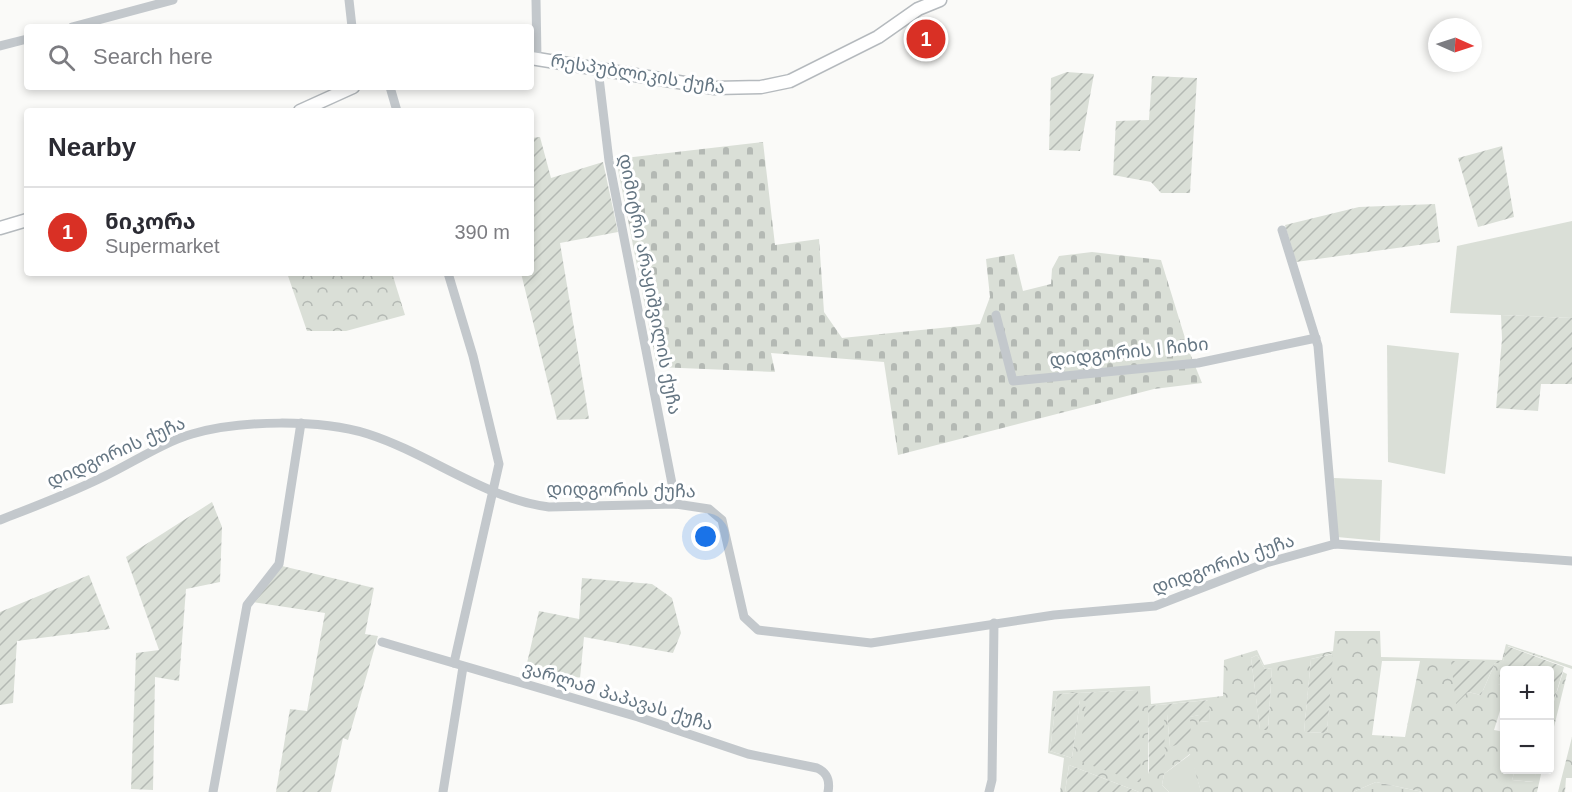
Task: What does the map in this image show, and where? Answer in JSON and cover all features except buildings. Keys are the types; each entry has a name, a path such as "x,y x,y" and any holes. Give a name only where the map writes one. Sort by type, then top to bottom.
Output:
{"main road":[{"name":"რესპუბლიკის ქუჩა","path":"534,58 715,88 741,89 790,81 878,37 918,9 940,0"},
{"path":"307,108 346,90"},
{"path":"0,228 24,221"}],"street":[{"path":"83,24 173,0"},
{"path":"349,0 352,24"},
{"path":"534,58 536,0"},
{"path":"0,46 24,40"},
{"name":"დიმიტრი არაყიშვილის ქუჩა","path":"598,69 609,161 676,504"},
{"path":"391,90 396,108"},
{"path":"1282,230 1316,338 1335,544"},
{"path":"443,792 459,665 499,464 473,356 449,276"},
{"name":"დიდგორის I ჩიხი","path":"996,315 1013,381 1198,363 1316,338"},
{"path":"213,792 247,605 279,564 301,423"},
{"name":"დიდგორის ქუჩა","path":"0,520 80,489 190,434 225,427 301,423 328,425 368,434 401,447 494,492 530,505 549,507 676,504 709,509 722,520 744,617 758,630 871,643 994,623 1155,606 1266,563 1335,544 1572,561"},
{"path":"989,792 992,780 994,623"},
{"name":"ვარლამ პაპავას ქუჩა","path":"382,642 638,717 748,754 818,768 824,771 829,781 828,792"}],"green space":[{"path":"1067,72 1094,74 1080,151 1049,150 1051,78"},
{"path":"1152,76 1197,78 1190,193 1161,193 1151,182 1113,175 1116,121 1149,120"},
{"path":"540,137 551,178 603,162 618,232 560,243 589,419 557,420 522,276 534,276 534,138"},
{"path":"763,142 775,245 819,239 824,312 842,338 980,324 990,297 986,259 1014,254 1023,291 1051,284 1052,269 1059,256 1092,252 1161,260 1189,351 1202,383 1154,389 898,455 884,362 771,353 775,372 657,367 616,159"},
{"path":"1502,146 1514,217 1478,227 1458,158"},
{"path":"1435,204 1440,242 1296,262 1285,225 1359,207"},
{"path":"1572,221 1572,318 1450,313 1457,246"},
{"path":"288,276 393,276 405,315 346,331 307,331"},
{"path":"1501,315 1572,318 1572,384 1541,384 1538,411 1496,408 1502,339"},
{"path":"1387,345 1459,353 1445,474 1388,462"},
{"path":"1334,478 1382,480 1380,541 1337,537"},
{"path":"212,502 222,527 220,582 186,589 179,681 155,677 153,790 131,789 136,653 159,650 126,557"},
{"path":"282,566 374,588 365,634 378,636 348,740 343,738 331,792 276,792 290,709 307,711 325,613 253,602"},
{"path":"89,575 110,629 17,641 13,703 0,705 0,612"},
{"path":"582,578 652,584 672,598 681,633 673,653 584,637 580,678 527,663 539,611 579,619"},
{"path":"1335,631 1380,631 1381,657 1502,660 1506,644 1572,666 1572,669 1508,646 1503,661 1452,661 1468,692 1481,695 1495,663 1504,663 1503,666 1500,666 1498,684 1500,685 1500,711 1494,730 1500,731 1500,774 1514,774 1512,780 1533,782 1536,774 1541,774 1537,792 1423,792 1376,782 1353,792 1201,792 1190,754 1164,774 1162,785 1169,792 1139,792 1069,765 1065,792 1060,792 1064,758 1048,753 1053,691 1150,686 1151,704 1223,696 1224,660 1257,650 1264,665 1333,651","holes":["1332,654 1327,733 1304,732 1311,659","1257,655 1265,669 1272,668 1268,730 1260,729 1251,658","1382,661 1420,661 1405,737 1372,735","1138,690 1080,700 1072,758 1050,751 1057,694","1208,700 1210,721 1199,722 1199,715 1189,717 1170,747 1167,714 1163,714 1148,774 1148,706"]},
{"path":"1507,646 1564,667 1554,701 1554,666 1502,666 1503,663 1495,663 1481,695 1468,692 1456,704 1451,661 1503,661"},
{"path":"1333,654 1327,733 1304,732 1311,659"},
{"path":"1257,655 1265,669 1272,668 1268,730 1260,730 1251,658"},
{"path":"1563,672 1567,674 1554,727 1554,701"},
{"path":"1138,690 1141,783 1079,761 1086,701 1080,700 1072,758 1050,751 1057,694"},
{"path":"1209,700 1210,721 1199,722 1199,715 1190,717 1191,740 1170,747 1167,714 1164,714 1165,767 1156,777 1149,774 1148,706"},
{"path":"1572,737 1572,778 1566,778 1565,792 1558,792"},
{"path":"1191,754 1201,792 1169,792 1162,785 1164,774"},
{"path":"1069,765 1139,792 1065,792"},
{"path":"1514,774 1536,774 1534,782 1512,780"},
{"path":"1376,782 1423,792 1353,792"}],"place":[{"name":"ნიკორა","path":"926,39"}]}
